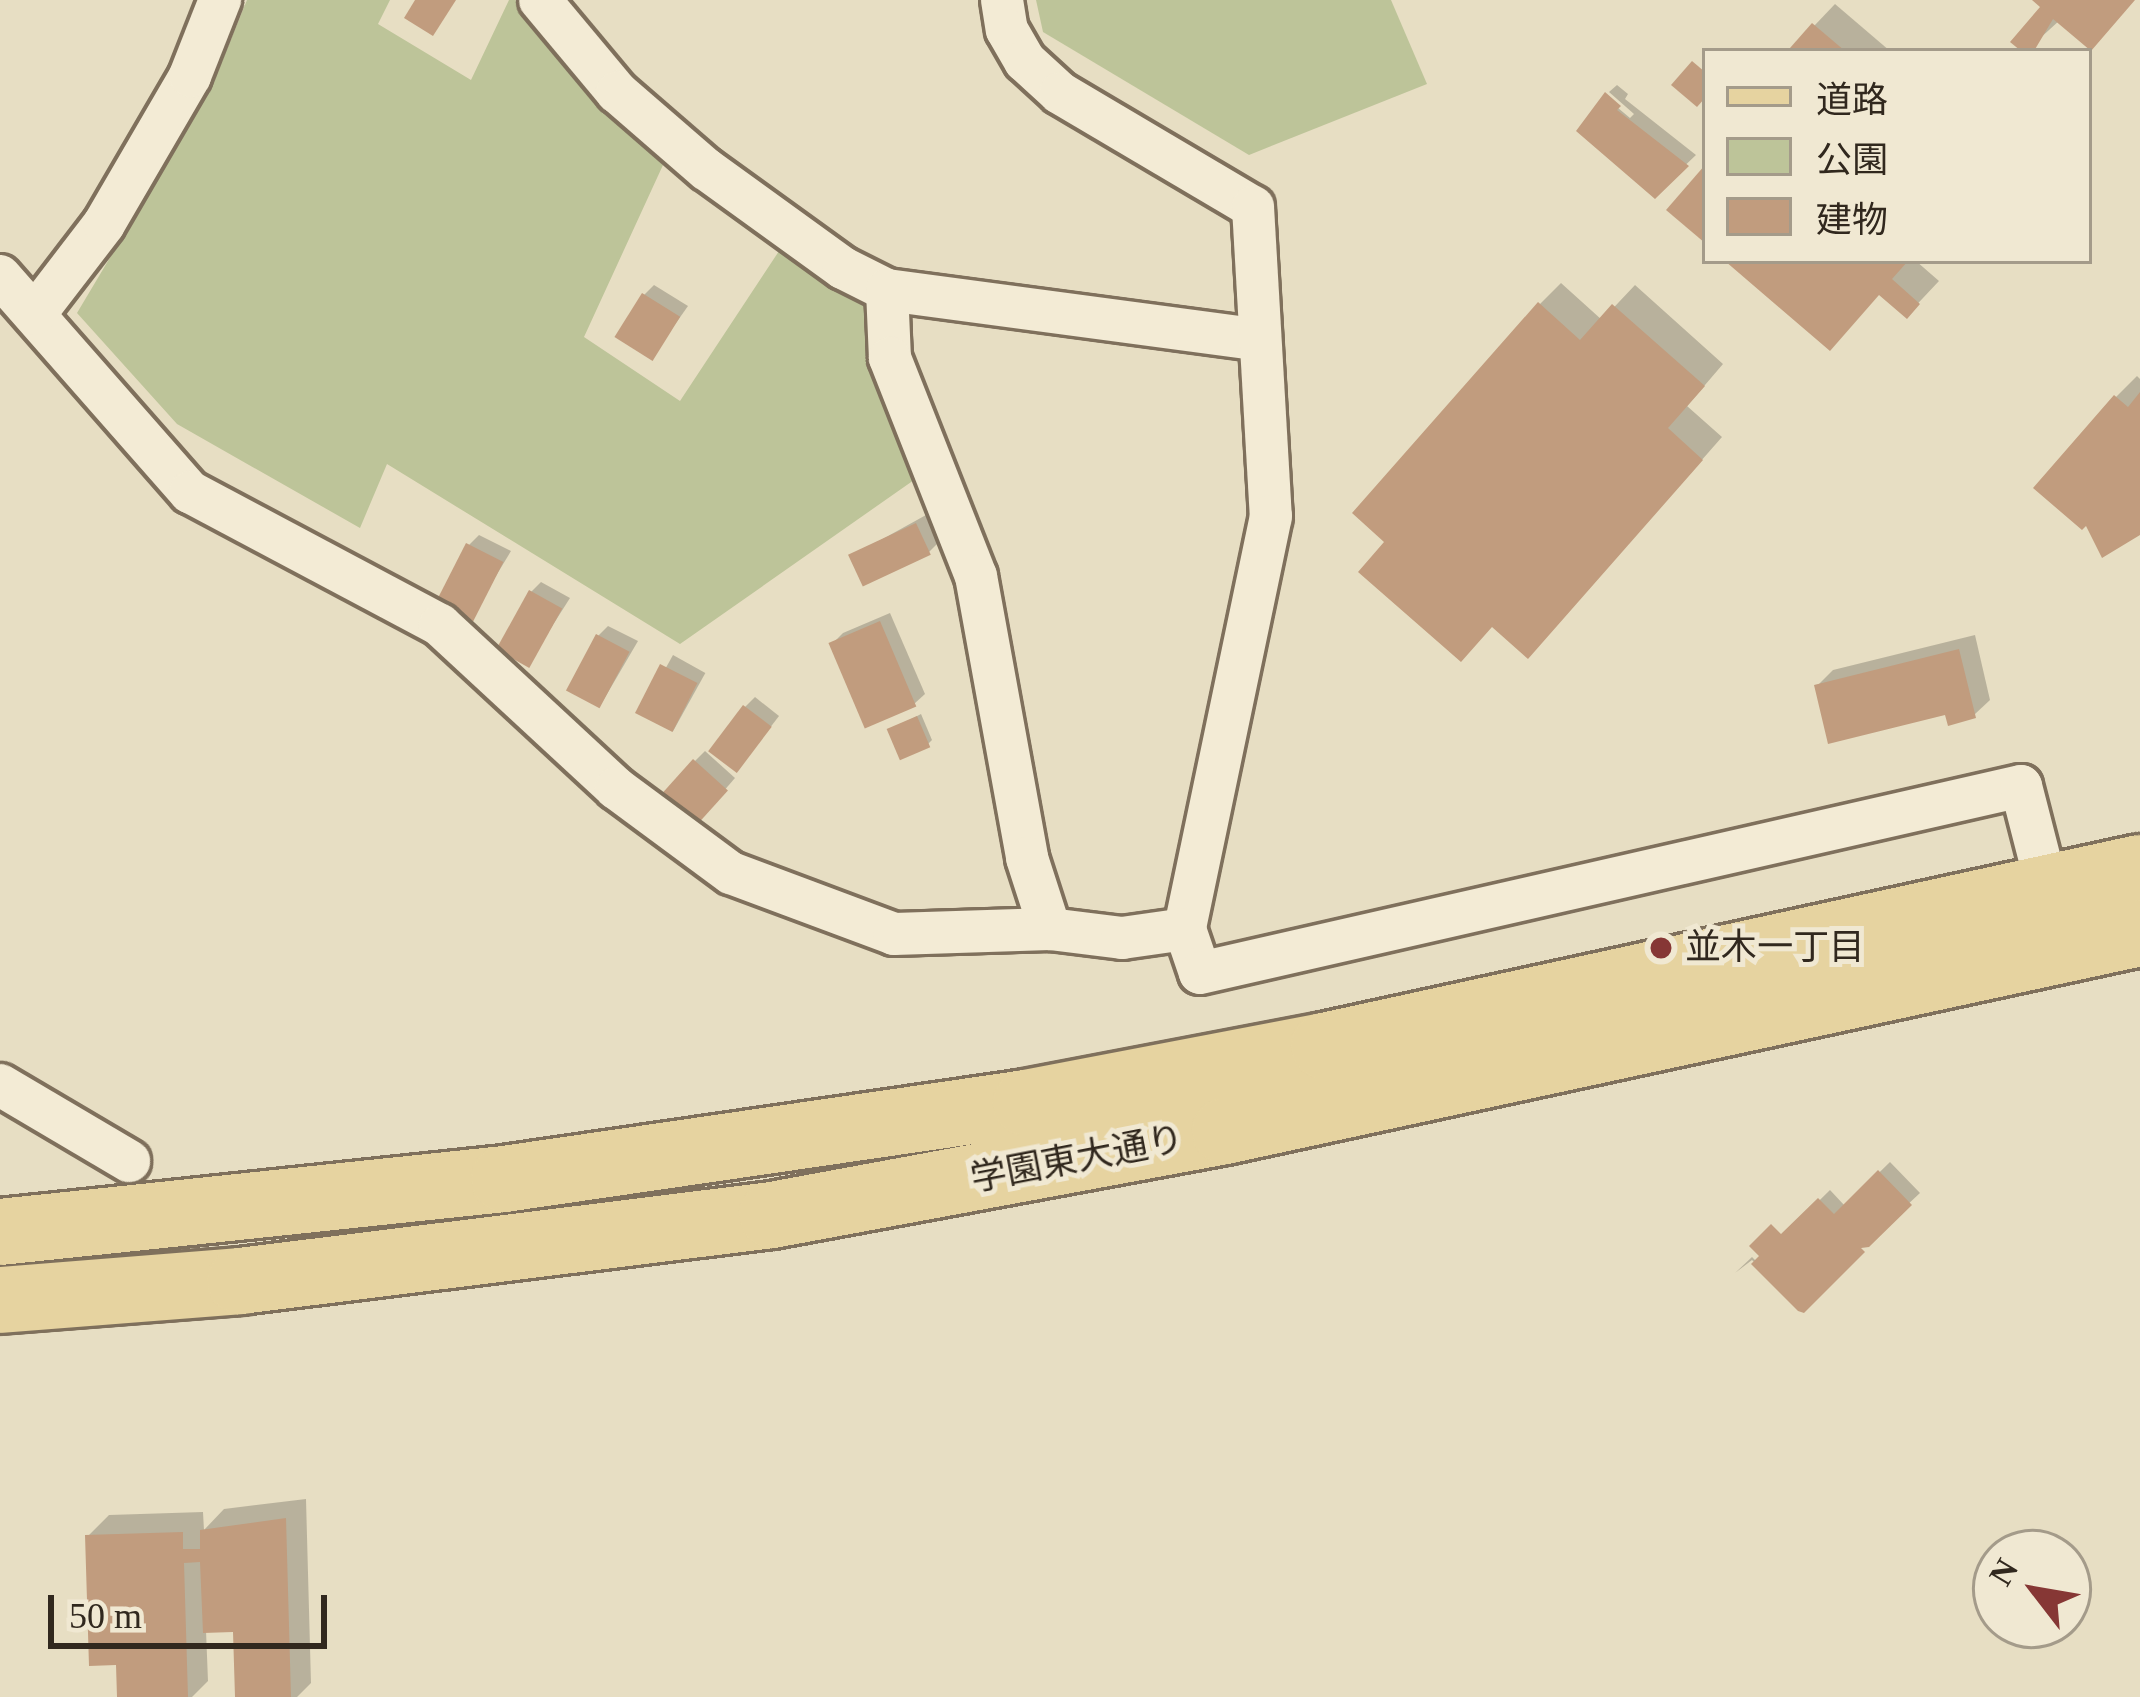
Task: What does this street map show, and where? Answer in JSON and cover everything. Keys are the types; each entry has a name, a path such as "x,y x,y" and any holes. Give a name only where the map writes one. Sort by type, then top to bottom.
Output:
{"main road":[{"name":"学園東大通り","path":"0,1232 504,1179 1026,1103 1347,1042 2140,868"},
{"name":"学園東大通り","path":"0,1300 240,1281 772,1215 1225,1131 2140,933"}],"street":[{"path":"35,314 104,224 190,76 220,0"},
{"path":"540,0 617,92 706,169 843,268 887,290 1260,340"},
{"path":"1002,0 1007,30 1025,61 1060,92 1253,207 1271,516 1185,929 1200,973 2021,786 2064,951"},
{"path":"0,277 190,492 440,625 616,788 730,873 895,934 1049,928 1122,938 1185,929"},
{"path":"887,290 890,358 976,576 1027,858 1049,928"},
{"path":"0,1085 129,1161"}],"green space":[{"path":"247,0 390,0 378,24 471,80 509,0 515,0 663,165 584,337 680,401 781,248 871,301 914,480 680,644 387,464 360,528 177,424 77,313 211,88"},
{"path":"1036,0 1391,0 1427,84 1249,155 1043,32"}],"building":[{"path":"415,0 456,0 433,36 404,18"},
{"path":"2032,0 2135,0 2092,50 2053,19 2036,48 2017,48 2010,42 2040,7"},
{"path":"1812,23 1841,48 1790,48"},
{"path":"1692,61 1702,69 1702,101 1697,107 1671,85"},
{"path":"1605,92 1621,106 1617,110 1689,166 1655,199 1576,131"},
{"path":"1702,168 1702,240 1666,210"},
{"path":"1728,264 1905,264 1892,279 1920,304 1907,319 1879,295 1830,351"},
{"path":"642,293 680,317 653,361 614,337"},
{"path":"1538,302 1580,340 1612,304 1705,386 1668,428 1703,460 1528,659 1492,627 1461,662 1358,572 1384,542 1352,513"},
{"path":"2140,392 2140,535 2102,558 2086,526 2082,530 2033,488 2114,395 2128,407"},
{"path":"916,523 931,555 863,586 848,555"},
{"path":"466,543 503,562 472,624 435,604"},
{"path":"529,590 562,608 529,668 496,649"},
{"path":"880,621 916,707 865,728 828,643"},
{"path":"596,634 630,652 600,708 566,691"},
{"path":"1959,649 1976,718 1948,726 1945,715 1828,744 1814,685"},
{"path":"660,664 697,683 672,732 635,713"},
{"path":"743,705 772,727 737,773 708,751"},
{"path":"917,716 930,747 900,760 887,729"},
{"path":"693,759 728,790 693,829 658,798"},
{"path":"1878,1170 1912,1205 1869,1247 1861,1248 1865,1252 1804,1313 1798,1311 1751,1264 1759,1256 1749,1246 1771,1224 1781,1234 1818,1198 1834,1214"},
{"path":"286,1518 291,1697 235,1697 233,1632 203,1633 200,1562 184,1563 188,1697 117,1697 116,1665 89,1666 85,1535 183,1532 183,1549 200,1549 200,1530"}],"place":[{"name":"並木一丁目","path":"1661,948"}]}
